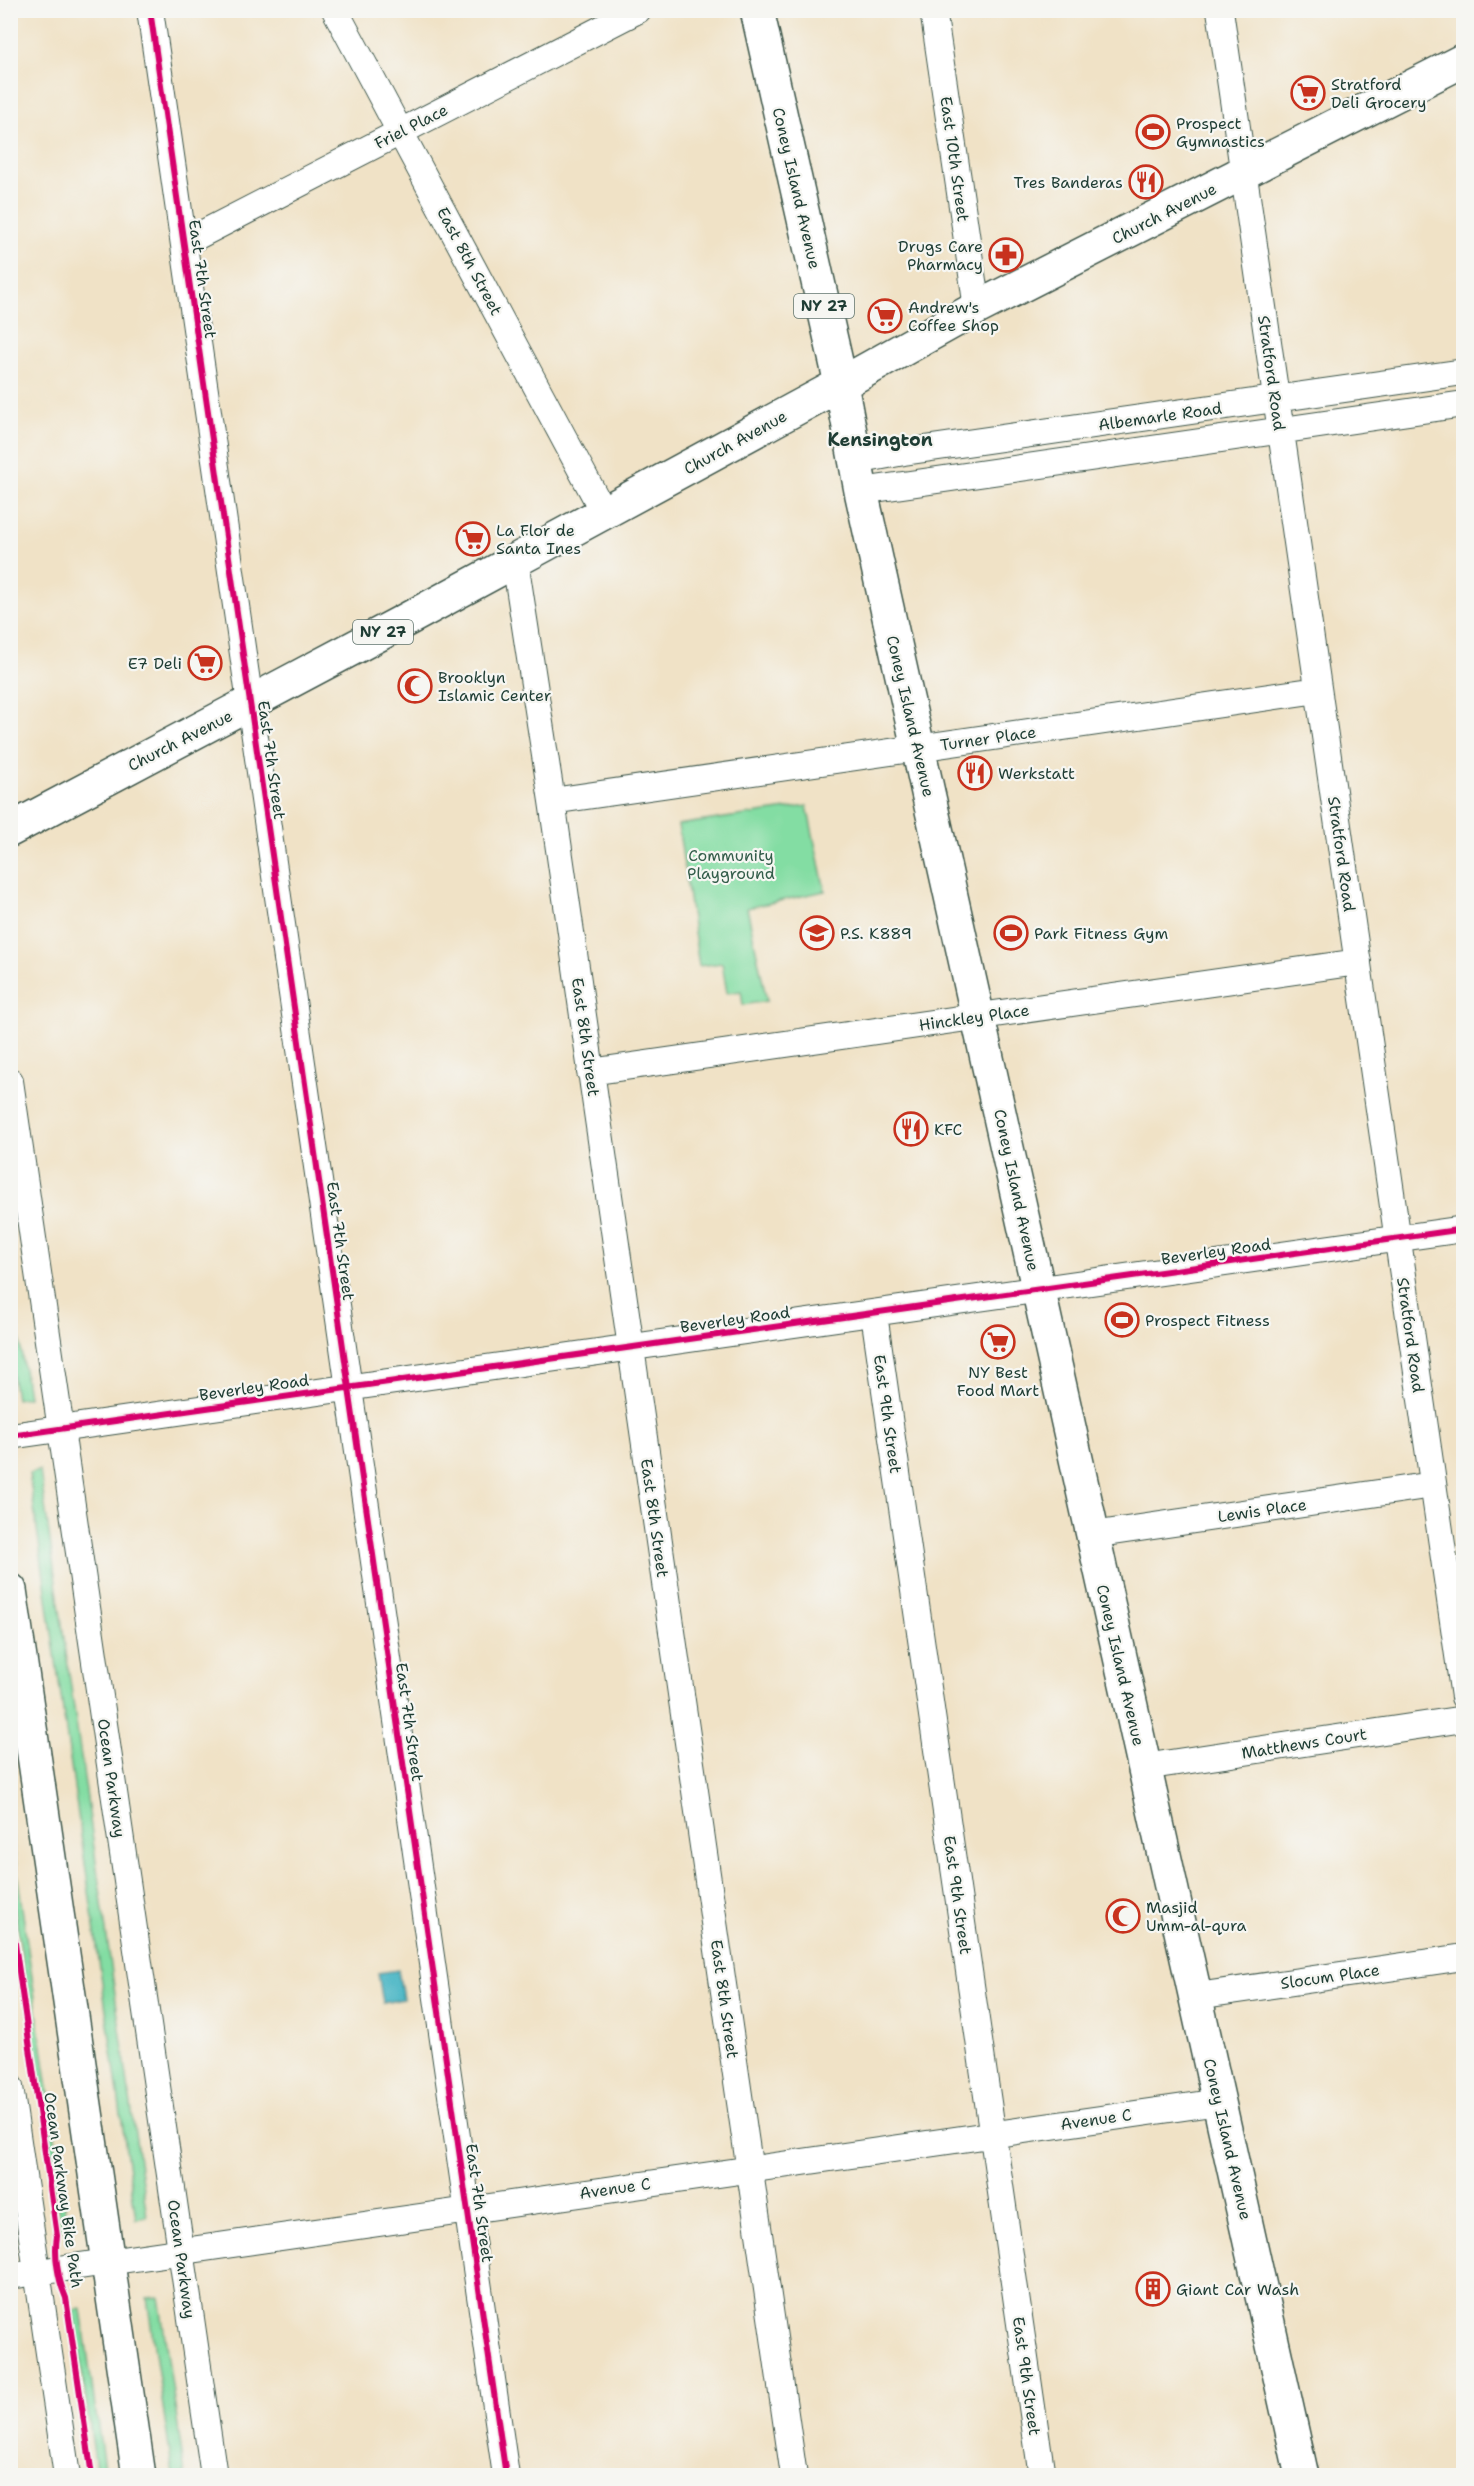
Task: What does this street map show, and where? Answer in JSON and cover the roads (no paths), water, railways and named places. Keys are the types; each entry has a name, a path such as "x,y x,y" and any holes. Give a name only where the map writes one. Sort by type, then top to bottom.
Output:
{"main road":[{"name":"Coney Island Avenue","path":"757,10 842,384 858,476 1302,2475"},
{"name":"Church Avenue","path":"10,830 604,513 977,308 1464,60"},
{"path":"10,1590 139,2475"}],"street":[{"name":"East 7th Street","path":"150,10 506,2475"},
{"name":"East 8th Street","path":"335,10 604,513"},
{"name":"Friel Place","path":"184,243 638,10"},
{"name":"East 10th Street","path":"933,10 977,308"},
{"name":"Stratford Road","path":"1220,10 1464,1697"},
{"name":"Albemarle Road","path":"858,476 913,451 1464,372"},
{"name":"Albemarle Road","path":"858,476 918,483 1464,404"},
{"path":"913,451 918,483"},
{"name":"East 8th Street","path":"515,561 552,801 794,2475"},
{"name":"Turner Place","path":"552,801 1318,690"},
{"name":"Hinckley Place","path":"590,1072 1358,962"},
{"name":"Ocean Parkway","path":"10,1081 214,2475"},
{"name":"Beverley Road","path":"10,1436 1464,1229"},
{"name":"East 9th Street","path":"874,1314 1042,2475"},
{"name":"Lewis Place","path":"1092,1535 1433,1485"},
{"name":"Matthews Court","path":"1144,1767 1464,1719"},
{"name":"Slocum Place","path":"1197,1996 1464,1957"},
{"path":"10,2087 67,2475"},
{"name":"Avenue C","path":"10,2276 1219,2102"}],"water":[{"path":"398,1970 403,1999 383,2003 378,1973"}],"place":[{"name":"Stratford Deli Grocery","path":"1308,93"},
{"name":"Prospect Gymnastics","path":"1153,132"},
{"name":"Tres Banderas","path":"1146,182"},
{"name":"Drugs Care Pharmacy","path":"1006,255"},
{"name":"Andrew's Coffee Shop","path":"885,316"},
{"name":"La Flor de Santa Ines","path":"473,539"},
{"name":"E7 Deli","path":"205,663"},
{"name":"Brooklyn Islamic Center","path":"415,686"},
{"name":"Werkstatt","path":"975,773"},
{"name":"P.S. K889","path":"817,933"},
{"name":"Park Fitness Gym","path":"1011,933"},
{"name":"KFC","path":"911,1129"},
{"name":"Prospect Fitness","path":"1122,1320"},
{"name":"NY Best Food Mart","path":"998,1342"},
{"name":"Masjid Umm-al-qura","path":"1123,1916"},
{"name":"Giant Car Wash","path":"1153,2289"}],"district":[{"name":"Kensington","path":"880,440"}],"park label":[{"name":"Community Playground","path":"731,864"}]}
